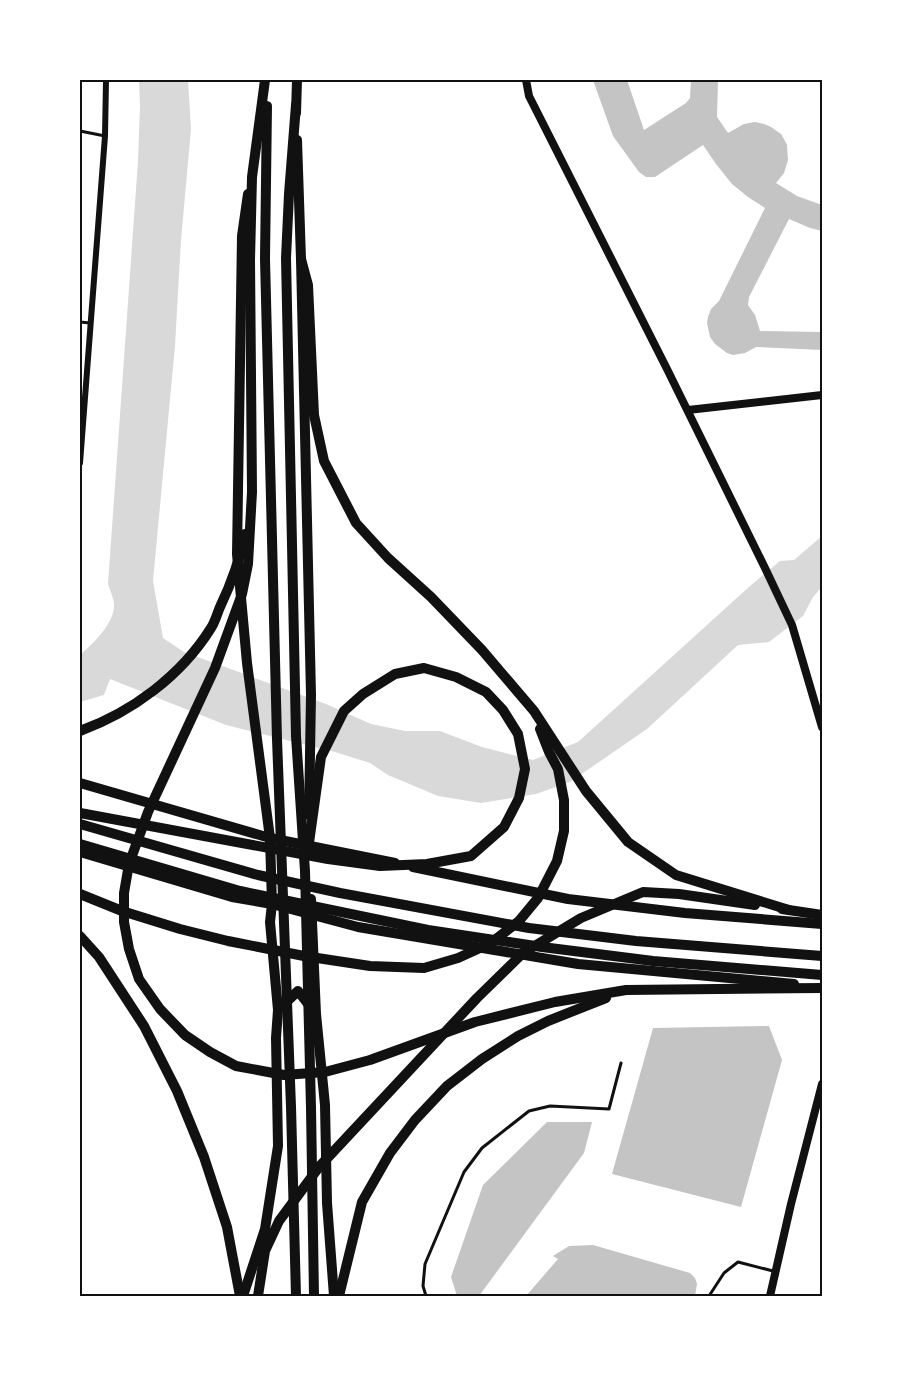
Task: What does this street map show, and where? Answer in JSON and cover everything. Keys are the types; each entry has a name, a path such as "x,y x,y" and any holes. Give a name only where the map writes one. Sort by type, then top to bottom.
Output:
{"main road":[{"path":"265,80 267,207 265,259 277,739 296,1296"},
{"path":"265,80 252,177 250,260 252,492 248,564 242,594 215,668 148,812 129,864 124,893 124,922 129,949 139,979 160,1009 185,1035 210,1052 236,1066 284,1075 325,1072 370,1060 475,1022 555,1002 626,990 822,987"},
{"path":"241,1296 265,1228 278,1146 276,1038 278,1010 270,922 272,904 270,838 247,663 237,554 242,236 265,80"},
{"path":"297,80 286,258 296,736 304,871 314,1296"},
{"path":"296,105 302,259 311,694 306,846 312,915 316,1014 325,1106 327,1203 337,1296"},
{"path":"302,259 308,285 314,415 324,461 356,523 388,558 431,597 482,650 534,711 586,791 628,842 676,875 789,910"},
{"path":"80,730 101,723 137,703 168,679 190,656 211,627 229,587 240,553 252,492"},
{"path":"80,813 198,836 306,855 317,857 328,859 380,866 427,864 471,856 504,827 519,798 525,769 518,734 504,710 486,692 456,677 424,668 395,674 363,694 344,711 321,757 308,849 306,860 304,871"},
{"path":"80,894 122,911 180,929 304,956 370,966 424,968 458,958 491,943 519,921 537,898 557,861 564,831 564,800 558,769 549,752 534,711"},
{"path":"80,783 270,838 568,899 685,913 822,924"},
{"path":"80,824 258,875 518,926 636,940 822,956"},
{"path":"80,844 240,891 428,930 653,961 822,975"},
{"path":"80,852 232,897 272,904 358,927 578,964 822,987"},
{"path":"258,1296 266,1251 279,1221 320,1167 477,998 523,953 581,918 643,892 679,894 822,915"},
{"path":"80,936 99,957 144,1026 177,1091 204,1157 227,1227 241,1296"},
{"path":"337,1296 362,1202 390,1153 415,1120 447,1086 482,1059 518,1036 548,1021 626,990"},
{"path":"278,1010 298,991 316,1014"}],"street":[{"path":"80,463 105,136 106,80"},
{"path":"526,80 529,96 688,410 792,625 822,727"},
{"path":"688,410 822,395"},
{"path":"770,1296 822,1084"}],"lane":[{"path":"80,131 105,136"},
{"path":"80,322 90,324"},
{"path":"426,1296 423,1286 425,1264 464,1172 482,1148 529,1111 550,1107 609,1109 621,1063"},
{"path":"709,1296 724,1273 738,1262 776,1271"}],"shaded area":[{"path":"139,80 188,80 191,129 181,240 175,346 153,581 163,638 184,652 326,704 371,724 405,731 440,731 482,747 533,760 578,742 750,586 780,561 794,560 822,536 822,587 813,597 803,616 769,642 738,645 647,729 570,782 536,794 481,803 438,796 388,775 370,763 226,725 110,679 104,695 80,702 80,655 103,632 114,610 114,601 108,584 138,161"}],"building":[{"path":"593,80 627,80 644,130 686,103 690,98 691,80 718,80 717,117 728,133 744,124 755,122 771,127 781,134 787,145 788,160 784,173 776,183 797,196 822,205 822,231 789,219 749,297 748,305 755,315 760,331 822,332 822,350 756,347 745,353 733,355 715,344 710,337 708,317 711,309 719,301 765,208 732,184 703,145 655,177 646,177 639,172 613,136"},
{"path":"769,1026 782,1060 741,1207 612,1174 653,1028"},
{"path":"547,1122 592,1122 584,1153 479,1296 457,1296 451,1277 483,1185"},
{"path":"593,1245 690,1273 697,1284 695,1296 526,1296 558,1259 553,1256 569,1246"}]}
